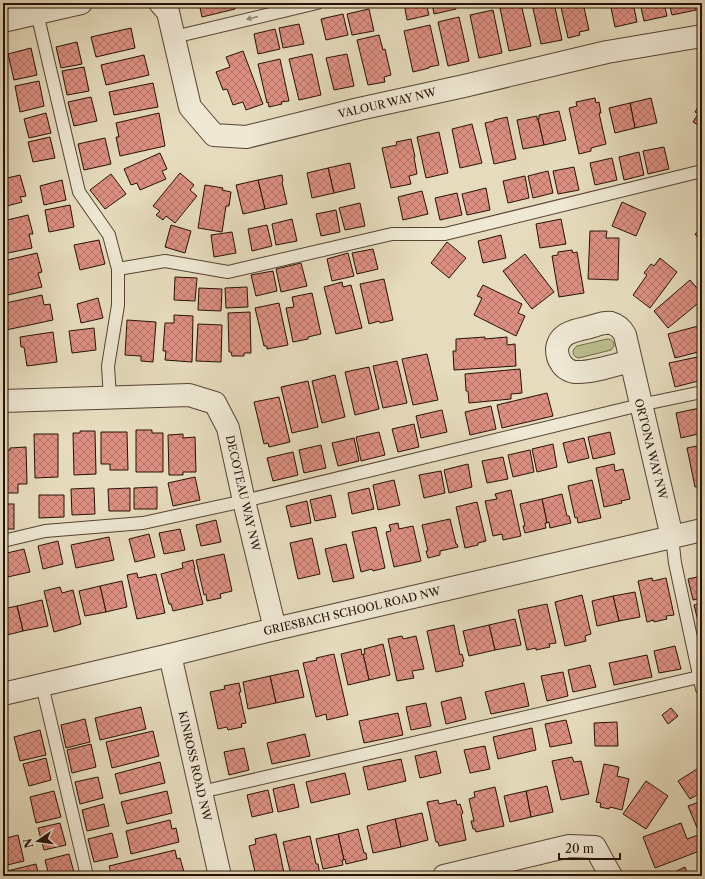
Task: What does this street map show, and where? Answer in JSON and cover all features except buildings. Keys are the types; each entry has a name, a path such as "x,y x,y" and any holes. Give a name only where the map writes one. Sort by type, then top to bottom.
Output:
{"street":[{"path":"3,21 81,3"},
{"name":"VALOUR WAY NW","path":"160,3 168,12 190,107 214,135 246,137 359,109 606,52 702,36"},
{"name":"ORTONA WAY NW","path":"630,361 672,537"},
{"name":"DECOTEAU WAY NW","path":"3,401 189,395 215,403 228,428 275,629"},
{"name":"GRIESBACH SCHOOL ROAD NW","path":"3,694 702,530"},
{"name":"KINROSS ROAD NW","path":"170,655 201,792 216,875"},
{"path":"444,876 475,873 568,846 595,847 611,876"}],"lane":[{"path":"174,37 317,3"},
{"path":"36,14 79,192 109,234 118,269 118,305 108,366 110,398"},
{"path":"118,269 165,261 228,272 392,234 445,234 702,171"},
{"path":"3,541 45,532 142,524 640,405 702,392"},
{"path":"672,537 674,563 702,689"},
{"path":"201,792 699,677"},
{"path":"42,685 87,876"}],"green space":[{"path":"607,339 614,343 611,350 579,358 573,353 577,346"}]}
